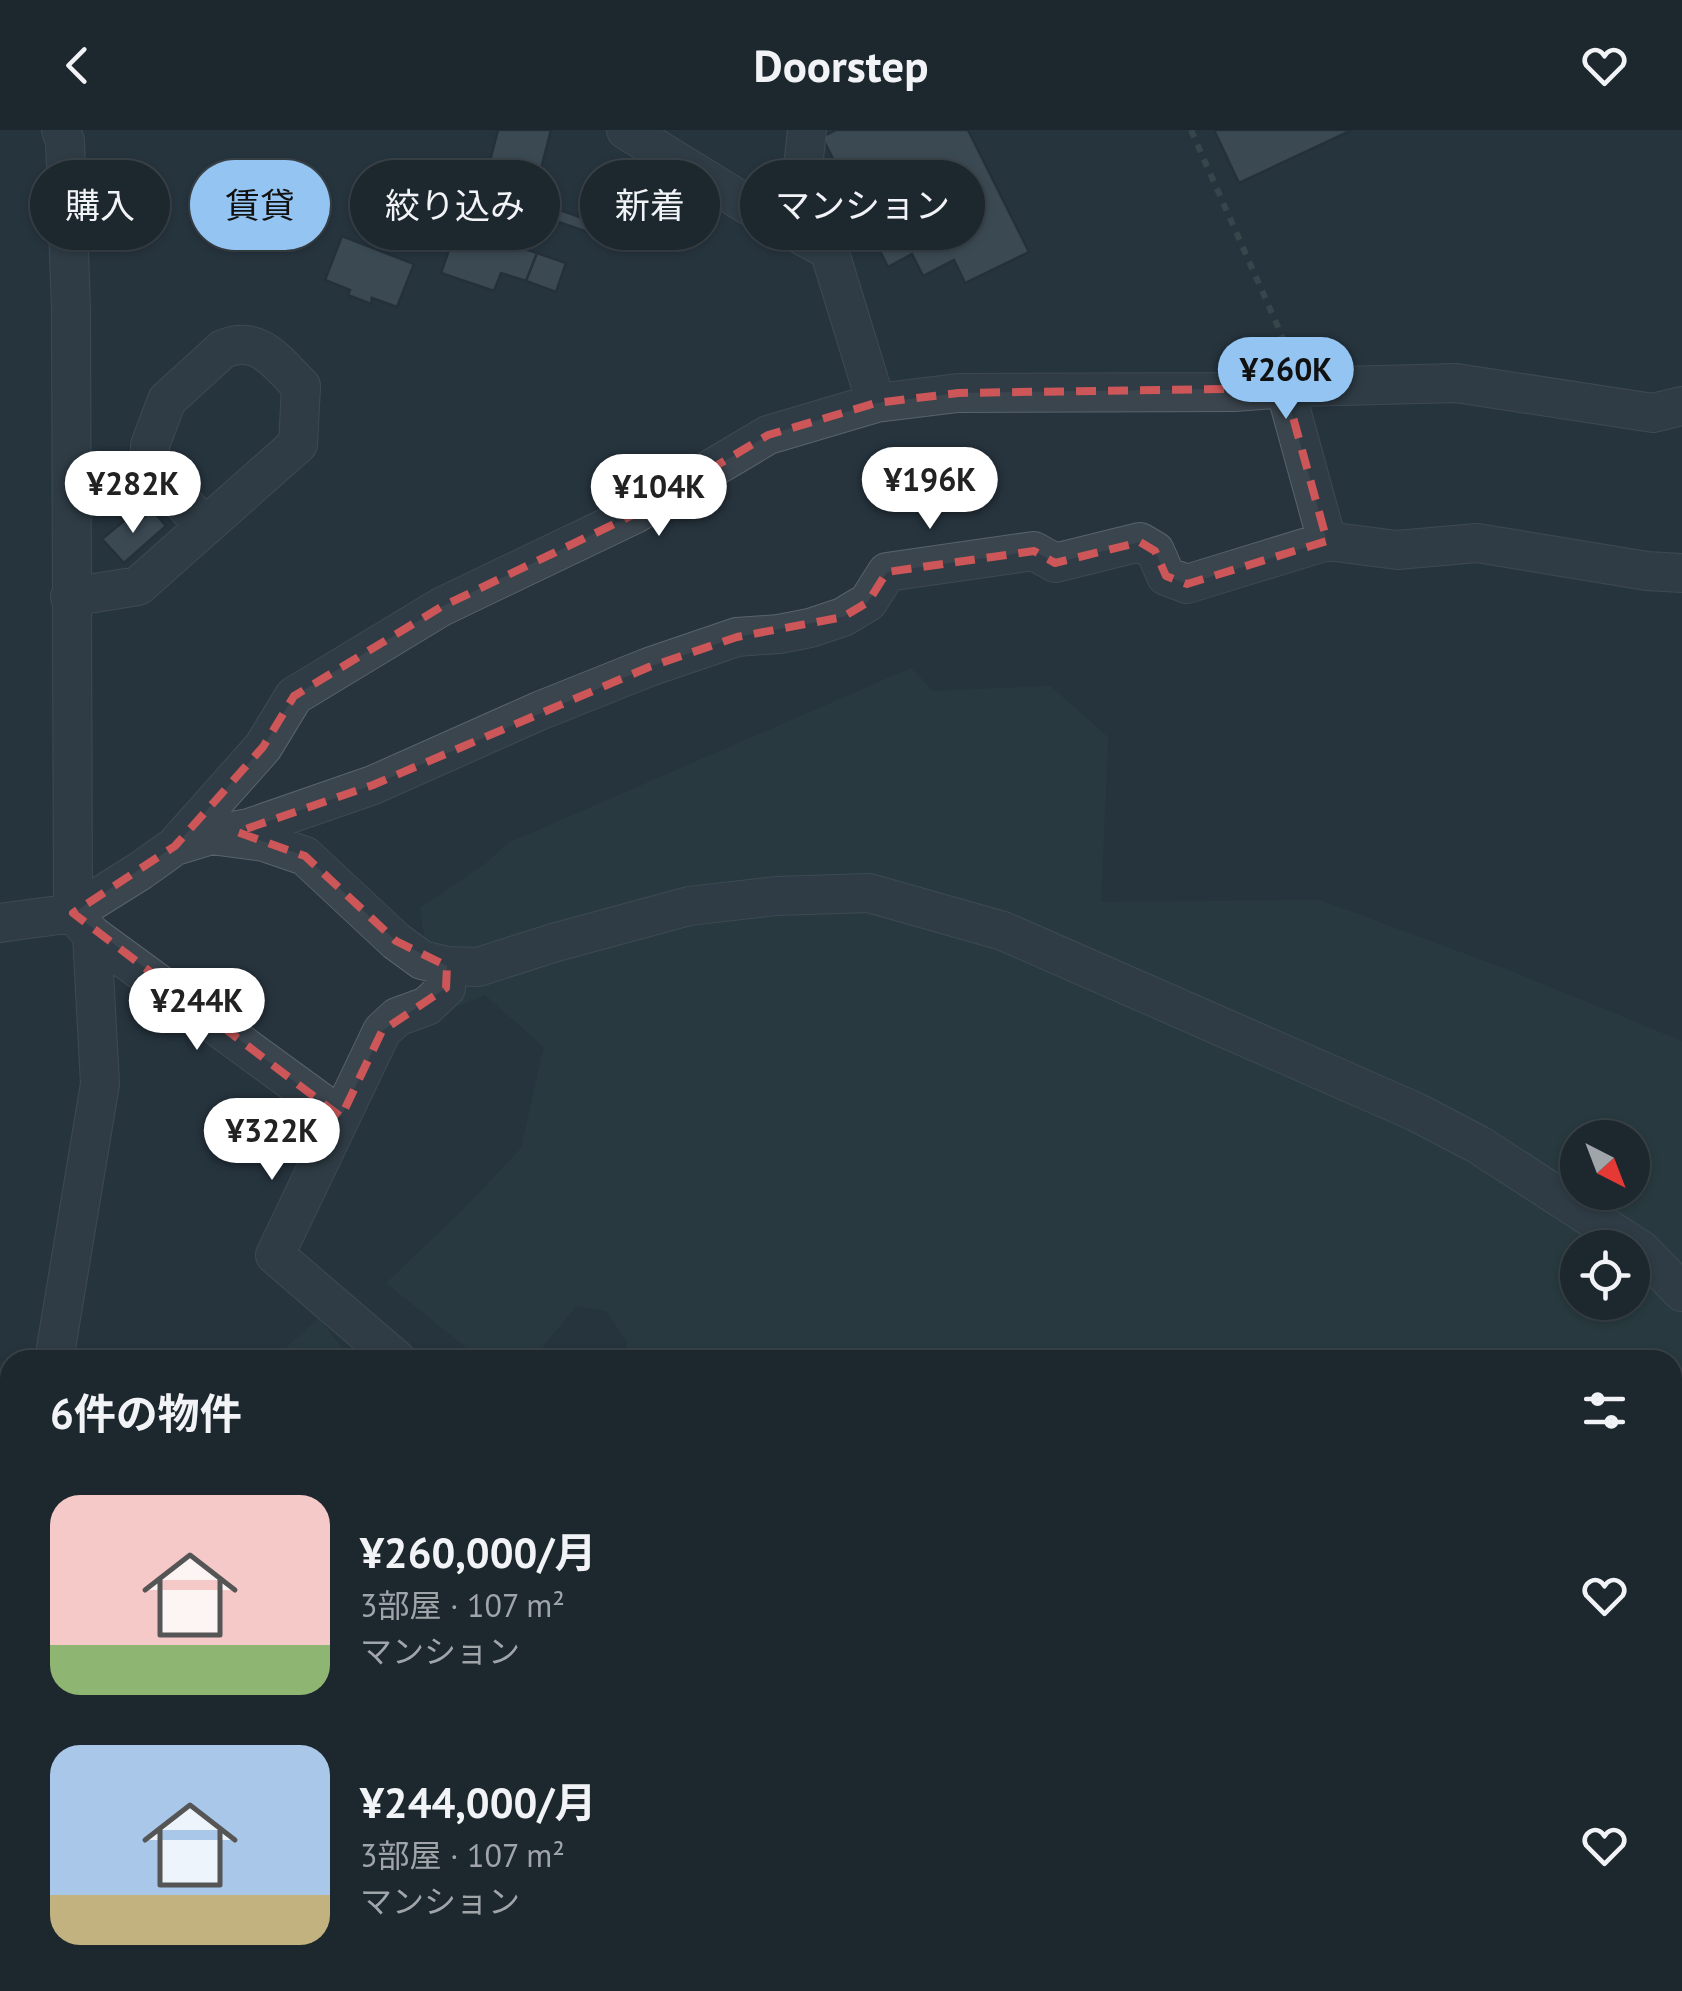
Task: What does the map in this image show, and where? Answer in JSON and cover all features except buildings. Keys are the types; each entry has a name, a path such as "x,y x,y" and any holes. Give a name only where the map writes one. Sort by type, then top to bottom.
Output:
{"street":[{"path":"626,130 740,200"},
{"path":"804,160 808,130"},
{"path":"56,1350 100,1084 82,924 70,597 70,134"},
{"path":"829,250 876,403"},
{"path":"70,597 138,586 298,444 301,386 264,350 250,344 224,349 167,400 150,445 150,460 157,474 204,527"},
{"path":"193,841 294,696 441,607 635,514 768,435 876,403 958,393 1234,392 1456,383 1653,413 1682,406"},
{"path":"1295,388 1328,541"},
{"path":"82,924 140,871 193,841 248,828 373,785 649,666 738,637 780,634 843,617 868,602 886,572 1034,551 1055,563 1140,542 1155,551 1166,576 1187,584 1328,541 1397,550 1478,543 1646,571 1682,573"},
{"path":"193,841 264,842 305,856 396,941 422,960 447,966 478,967 553,942 689,906 776,896 869,893 1003,931 1416,1112 1479,1145 1641,1250 1682,1292"},
{"path":"0,923 82,924 341,1118"},
{"path":"385,1350 275,1255 382,1031 397,1017 426,1006 446,988 447,966"}],"path":[{"path":"1191,130 1295,388"}],"highlighted area":[{"path":"1285,388 1327,541 1187,584 1166,576 1155,551 1140,542 1055,563 1034,551 887,572 868,602 843,617 737,637 649,667 373,785 237,832 305,856 396,941 447,966 446,988 382,1031 341,1117 73,913 175,846 263,747 294,696 441,607 635,514 768,435 876,403 958,393"}],"green space":[{"path":"911,668 933,691 1050,686 1108,737 1101,902 1320,900 1506,969 1682,1041 1682,1350 627,1350 627,1341 606,1311 576,1306 540,1350 470,1350 386,1283 521,1148 544,1047 485,995 458,1006 432,983 420,908 485,864 508,843"},
{"path":"319,1318 343,1350 283,1350"}]}
